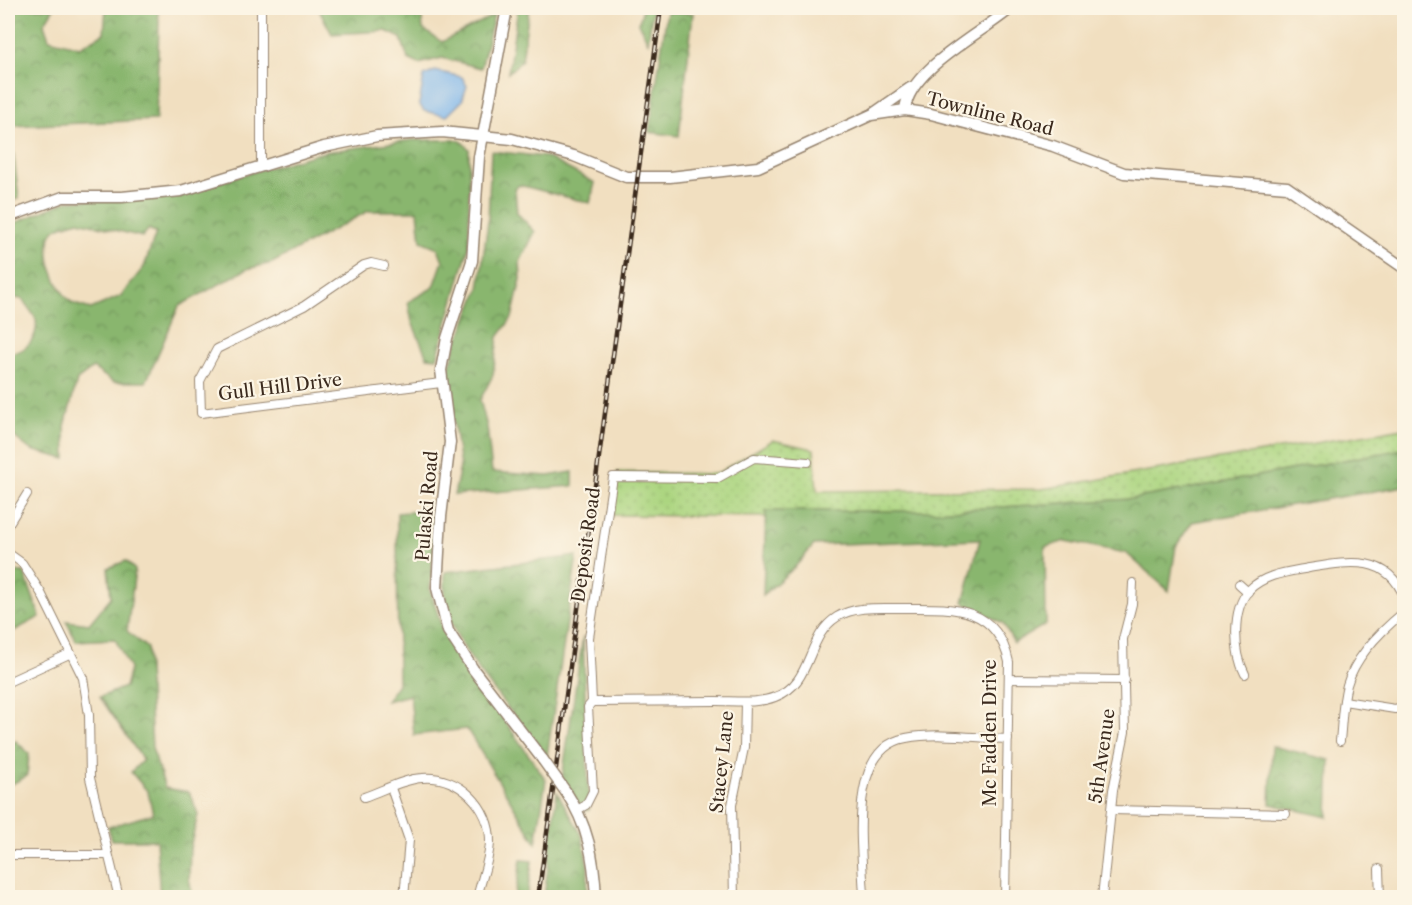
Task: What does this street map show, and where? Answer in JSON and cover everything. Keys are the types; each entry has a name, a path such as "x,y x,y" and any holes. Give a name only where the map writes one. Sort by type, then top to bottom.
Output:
{"main road":[{"name":"Pulaski Road","path":"507,8 477,174 472,261 445,346 441,383 450,442 441,517 437,588 448,631 473,669 507,710 577,810 590,842 596,897"},
{"path":"871,115 913,86 1011,8"},
{"path":"905,111 907,97 913,86"},
{"name":"Townline Road","path":"8,218 63,197 122,197 180,191 324,147 377,136 442,132 512,139 574,156 626,177 669,177 758,167 871,115 905,111 962,122 1053,146 1124,173 1287,187 1373,244 1404,268"}],"street":[{"path":"261,8 261,166"},
{"name":"Gull Hill Drive","path":"384,266 371,263 364,265 304,306 218,349 200,381 201,413 441,383"},
{"name":"Deposit Road","path":"577,810 586,805 593,791 588,706 592,702 589,638 613,477 718,478 743,462 754,459 808,462"},
{"path":"8,525 27,494"},
{"path":"8,553 22,563 41,593 69,654 83,678 87,693 90,778 119,897"},
{"path":"1245,674 1238,660 1238,620 1248,592 1269,577 1352,561 1380,568 1395,581 1404,597"},
{"name":"5th Avenue","path":"1102,897 1111,810 1125,732 1123,639 1132,604 1133,583"},
{"path":"1239,584 1248,592"},
{"name":"Mc Fadden Drive","path":"592,702 746,702 774,698 793,687 802,676 816,639 836,617 861,609 937,608 970,613 998,633 1006,648 1009,679 1005,897"},
{"path":"1340,741 1349,679 1362,657 1404,612"},
{"path":"8,682 69,654"},
{"path":"1009,679 1125,680"},
{"path":"1344,701 1395,708 1404,706"},
{"name":"Stacey Lane","path":"734,897 732,805 744,748 746,702"},
{"path":"864,897 862,793 868,769 884,749 905,738 1008,739"},
{"path":"364,796 421,778 454,785 471,795 483,811 489,829 490,844 477,897"},
{"path":"391,788 409,840 404,897"},
{"path":"1111,810 1186,809 1196,813 1286,814"},
{"path":"8,855 108,855"},
{"path":"1379,868 1380,897"}],"green space":[{"path":"8,8 54,8 44,24 49,39 80,47 104,33 106,8 127,8 132,13 136,8 158,8 159,23 156,120 10,126 19,198 8,203"},
{"path":"318,8 426,8 421,12 423,29 442,42 494,15 481,68 442,58 419,64 408,59 401,38 386,31 332,34"},
{"path":"518,8 529,8 522,60 508,73"},
{"path":"643,8 653,8 648,42 639,23"},
{"path":"667,12 693,13 679,136 649,132"},
{"path":"412,140 460,140 469,149 469,246 437,358 427,357 412,322 408,302 434,287 443,261 438,248 421,241 418,211 368,211 272,263 247,269 179,306 146,382 113,382 93,368 77,380 65,426 66,459 31,450 8,432 8,352 20,351 29,344 35,333 36,320 22,299 8,297 8,226 67,201 168,196 324,152","holes":["79,221 142,237 149,229 156,233 144,267 121,296 91,309 79,306 67,297 55,279 51,268 49,246 51,236 56,229 64,225"]},
{"path":"491,151 546,157 595,183 590,203 519,185 515,189 517,213 535,232 520,262 521,279 512,318 498,337 493,375 480,400 487,427 492,472 548,476 573,472 573,486 454,495 460,467 447,375 456,345 479,289 488,221"},
{"path":"1404,428 1404,449 1132,499 934,511 767,511 766,517 613,515 617,472 716,474 773,440 814,449 817,491 1042,489"},
{"path":"1404,449 1404,486 1192,522 1176,546 1169,591 1126,553 1066,541 1045,547 1046,624 1014,643 1003,623 963,603 980,539 814,545 794,568 763,595 766,511 934,511 1132,499"},
{"path":"437,510 430,589 444,634 546,780 536,843 467,729 414,735 410,695 386,701 398,684 397,513"},
{"path":"577,556 547,756 487,681 459,639 445,600 445,572"},
{"path":"126,561 135,570 127,631 147,648 152,748 165,788 189,792 198,814 190,848 189,879 193,897 160,897 156,840 112,840 108,827 153,814 148,792 131,772 143,760 100,697 125,687 130,669 115,639 76,641 66,621 89,624 111,597 108,568"},
{"path":"9,571 24,572 40,617 8,634"},
{"path":"583,636 589,810 583,811 562,778"},
{"path":"16,741 29,754 27,776 8,786 8,745"},
{"path":"1272,746 1330,760 1328,817 1270,804"},
{"path":"557,792 582,835 588,867 587,897 544,898"},
{"path":"521,860 532,861 527,897 515,897"}],"water":[{"path":"435,71 462,77 467,86 462,101 447,116 424,111 419,104 424,76"}],"railway":[{"path":"538,898 661,8"}]}
